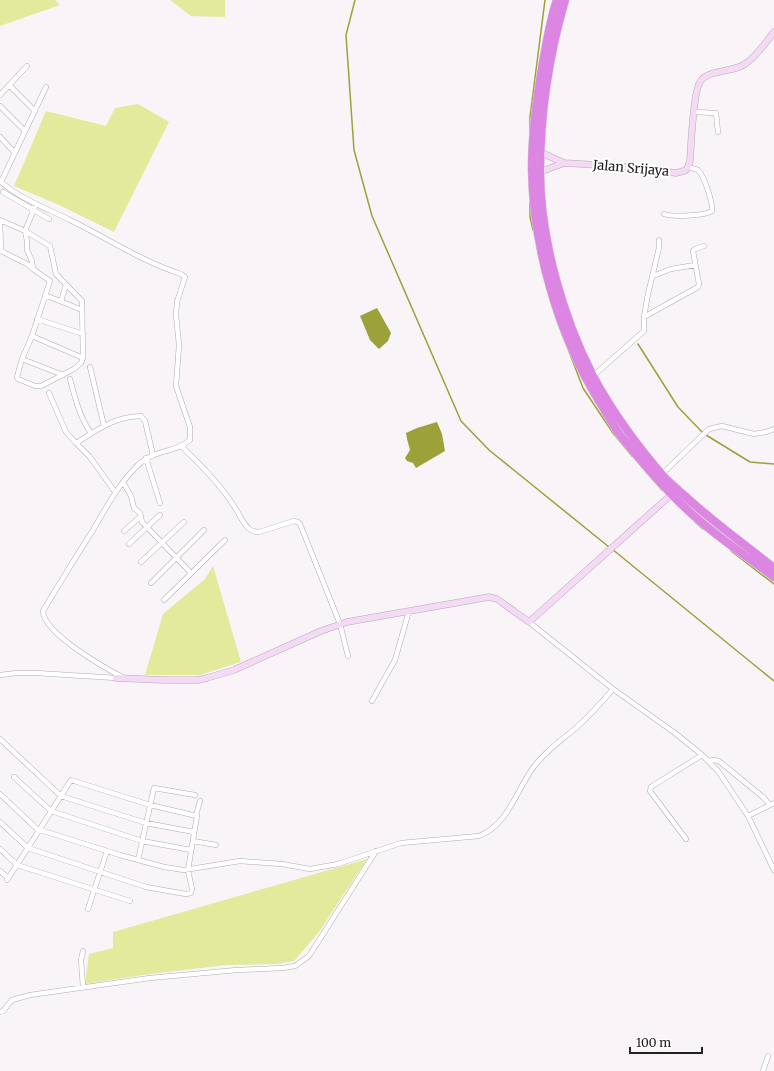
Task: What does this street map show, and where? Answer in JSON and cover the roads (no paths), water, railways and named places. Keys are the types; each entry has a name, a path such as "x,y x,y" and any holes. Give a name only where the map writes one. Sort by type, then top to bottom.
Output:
{"highway":[{"path":"557,0 540,81 532,171 534,205 543,257 555,305 569,344 588,384 619,434 671,494 699,520 774,578"},
{"path":"565,0 554,43 547,80 540,152 540,172 544,227 551,262 569,321 593,376 630,435 662,474 702,512 774,568"}],"street":[{"name":"Jalan Srijaya","path":"540,172 564,163 631,167 676,173 684,171 689,167 694,112 698,87 702,80 708,75 744,65 760,50 774,32"},
{"path":"0,95 27,66"},
{"path":"9,85 35,111"},
{"path":"46,87 0,182 36,204 70,220 122,248 185,277 177,302 176,315 179,345 176,386 190,427 190,440 182,446 146,458 136,466 115,492 43,611 43,616 51,627 61,636 94,661 124,678"},
{"path":"0,106 25,131"},
{"path":"694,112 716,113 718,132"},
{"path":"0,138 15,153"},
{"path":"540,152 564,163"},
{"path":"664,214 670,216 704,214 712,211 710,197 698,170 689,167"},
{"path":"2,192 49,219"},
{"path":"27,264 27,241 25,231 36,204"},
{"path":"50,281 33,270 27,264 1,251 0,220 25,231 50,246 56,274 82,301 83,358 81,363 74,369 42,386 35,386 18,379 17,377 50,281 56,274"},
{"path":"593,376 644,331 644,316 659,248 659,240"},
{"path":"644,316 698,287 699,284 694,250 704,246"},
{"path":"27,250 32,261 33,270"},
{"path":"653,276 671,270 695,265"},
{"path":"61,301 66,285"},
{"path":"45,295 82,310"},
{"path":"37,319 83,334"},
{"path":"32,336 83,358"},
{"path":"22,359 63,375"},
{"path":"90,367 104,426"},
{"path":"70,379 85,424 91,433"},
{"path":"49,394 66,432 90,457 115,492"},
{"path":"76,443 91,433 119,419 141,416 145,421 153,455"},
{"path":"662,474 709,429 722,426 754,434 774,429"},
{"path":"182,446 219,484 236,508 248,529 251,531 259,532 294,521 298,522 340,624 348,656"},
{"path":"146,458 160,503"},
{"path":"123,482 134,508 140,513 142,522 191,573"},
{"path":"529,622 671,494"},
{"path":"129,544 160,515"},
{"path":"124,531 141,516"},
{"path":"141,562 184,522"},
{"path":"151,583 204,530"},
{"path":"164,600 225,540"},
{"path":"0,675 36,673 116,678 198,680 238,668 321,631 353,620 491,597 497,599 529,622 613,689 675,733 702,755 718,771 748,816 774,870"},
{"path":"372,701 395,660 409,611"},
{"path":"0,794 40,830 164,867 188,870 240,861 282,864 310,869 338,864 401,843 479,836 486,833 508,811 532,769 540,759 553,746 584,721 613,689"},
{"path":"0,739 61,796 146,823 194,832"},
{"path":"686,839 650,791 651,787 702,755"},
{"path":"708,761 714,760 724,765 772,804 748,816"},
{"path":"14,777 51,811 142,841 191,850"},
{"path":"0,871 7,879 71,780 150,805 196,815"},
{"path":"138,860 154,788 195,795"},
{"path":"0,822 28,848 146,887 186,894 191,893 192,889 188,870 196,815 200,801"},
{"path":"193,841 216,845"},
{"path":"0,849 17,864 130,901"},
{"path":"88,909 107,851"},
{"path":"0,1012 3,1011 12,1000 30,995 150,978 295,966 309,956 376,851"},
{"path":"83,951 81,960 83,987"},
{"path":"763,1071 768,1056"}],"waterway":[{"path":"355,0 346,35 354,150 372,216 461,421 489,450 609,547"},
{"path":"530,132 530,117 545,0"},
{"path":"530,202 530,217 533,230"},
{"path":"555,315 583,388 613,433 632,456"},
{"path":"638,344 678,407 703,433"},
{"path":"706,435 750,462 774,464"},
{"path":"641,466 662,490"},
{"path":"695,522 703,529"},
{"path":"612,549 774,681"},
{"path":"731,551 774,584"}]}
